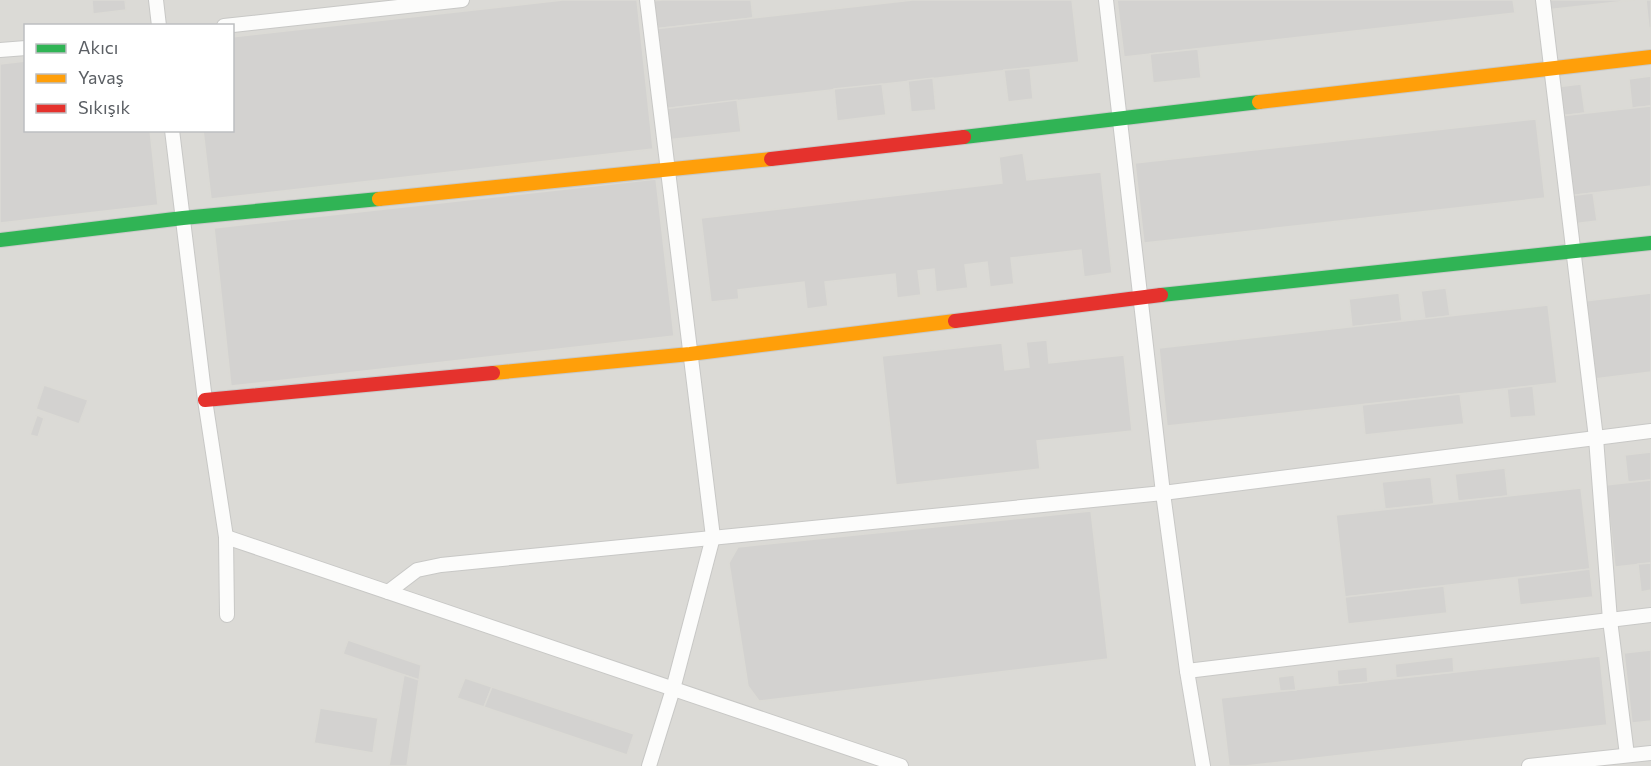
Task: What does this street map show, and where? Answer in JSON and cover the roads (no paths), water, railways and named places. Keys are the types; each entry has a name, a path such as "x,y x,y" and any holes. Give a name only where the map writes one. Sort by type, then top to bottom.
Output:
{"street":[{"path":"156,0 159,24"},
{"path":"234,25 462,0"},
{"path":"647,0 713,537 649,766"},
{"path":"1106,0 1163,493 1186,671 1203,766"},
{"path":"1543,0 1596,438 1610,620 1627,755"},
{"path":"0,50 24,48"},
{"path":"0,240 183,218 667,171 1651,57"},
{"path":"172,132 205,400 226,537 227,615"},
{"path":"205,400 690,354 1141,297 1651,243"},
{"path":"388,592 417,570 441,565 1163,493 1651,431"},
{"path":"226,537 901,766"},
{"path":"1186,671 1651,615"},
{"path":"1529,766 1651,753"}]}
